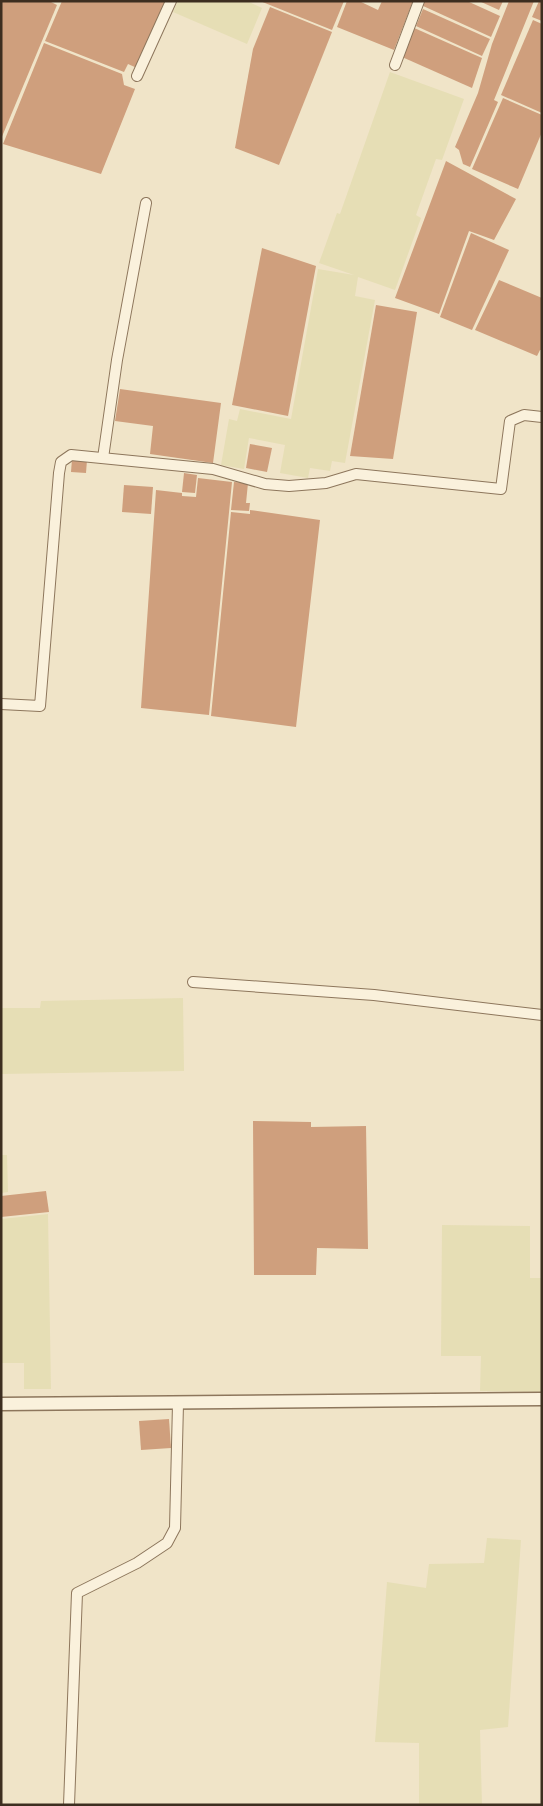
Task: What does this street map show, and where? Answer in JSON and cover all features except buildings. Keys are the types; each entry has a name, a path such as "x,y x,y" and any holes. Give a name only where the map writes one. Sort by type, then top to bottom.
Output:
{"street":[{"path":"137,76 171,1"},
{"path":"395,65 419,1"},
{"path":"103,458 117,360 146,204"},
{"path":"1,704 40,706 61,462 71,456 212,469 265,484 289,486 326,483 356,474 501,489 510,421 524,415 542,416"},
{"path":"193,982 374,995 542,1015"},
{"path":"1,1404 178,1404 542,1399"},
{"path":"69,1805 78,1592 137,1562 167,1543 175,1528 178,1404"}],"shaded area":[{"path":"178,1 247,1 262,8 247,44 173,12"},
{"path":"390,72 464,99 442,160 436,159 416,215 421,218 395,290 358,277 355,296 375,300 345,463 332,461 330,471 310,468 308,478 280,473 285,445 249,438 244,469 221,465 229,419 237,421 240,409 291,419 318,269 354,275 319,263 337,213 340,214"},
{"path":"183,998 184,1071 1,1074 1,1008 40,1008 41,1001"},
{"path":"1,1155 7,1155 8,1192 1,1193"},
{"path":"48,1214 51,1389 24,1389 24,1363 1,1363 1,1219"},
{"path":"442,1225 530,1226 530,1278 542,1278 542,1392 480,1391 481,1356 441,1356"},
{"path":"487,1538 521,1540 508,1727 480,1730 482,1805 419,1805 419,1743 375,1742 387,1582 426,1588 429,1564 484,1563"}]}
